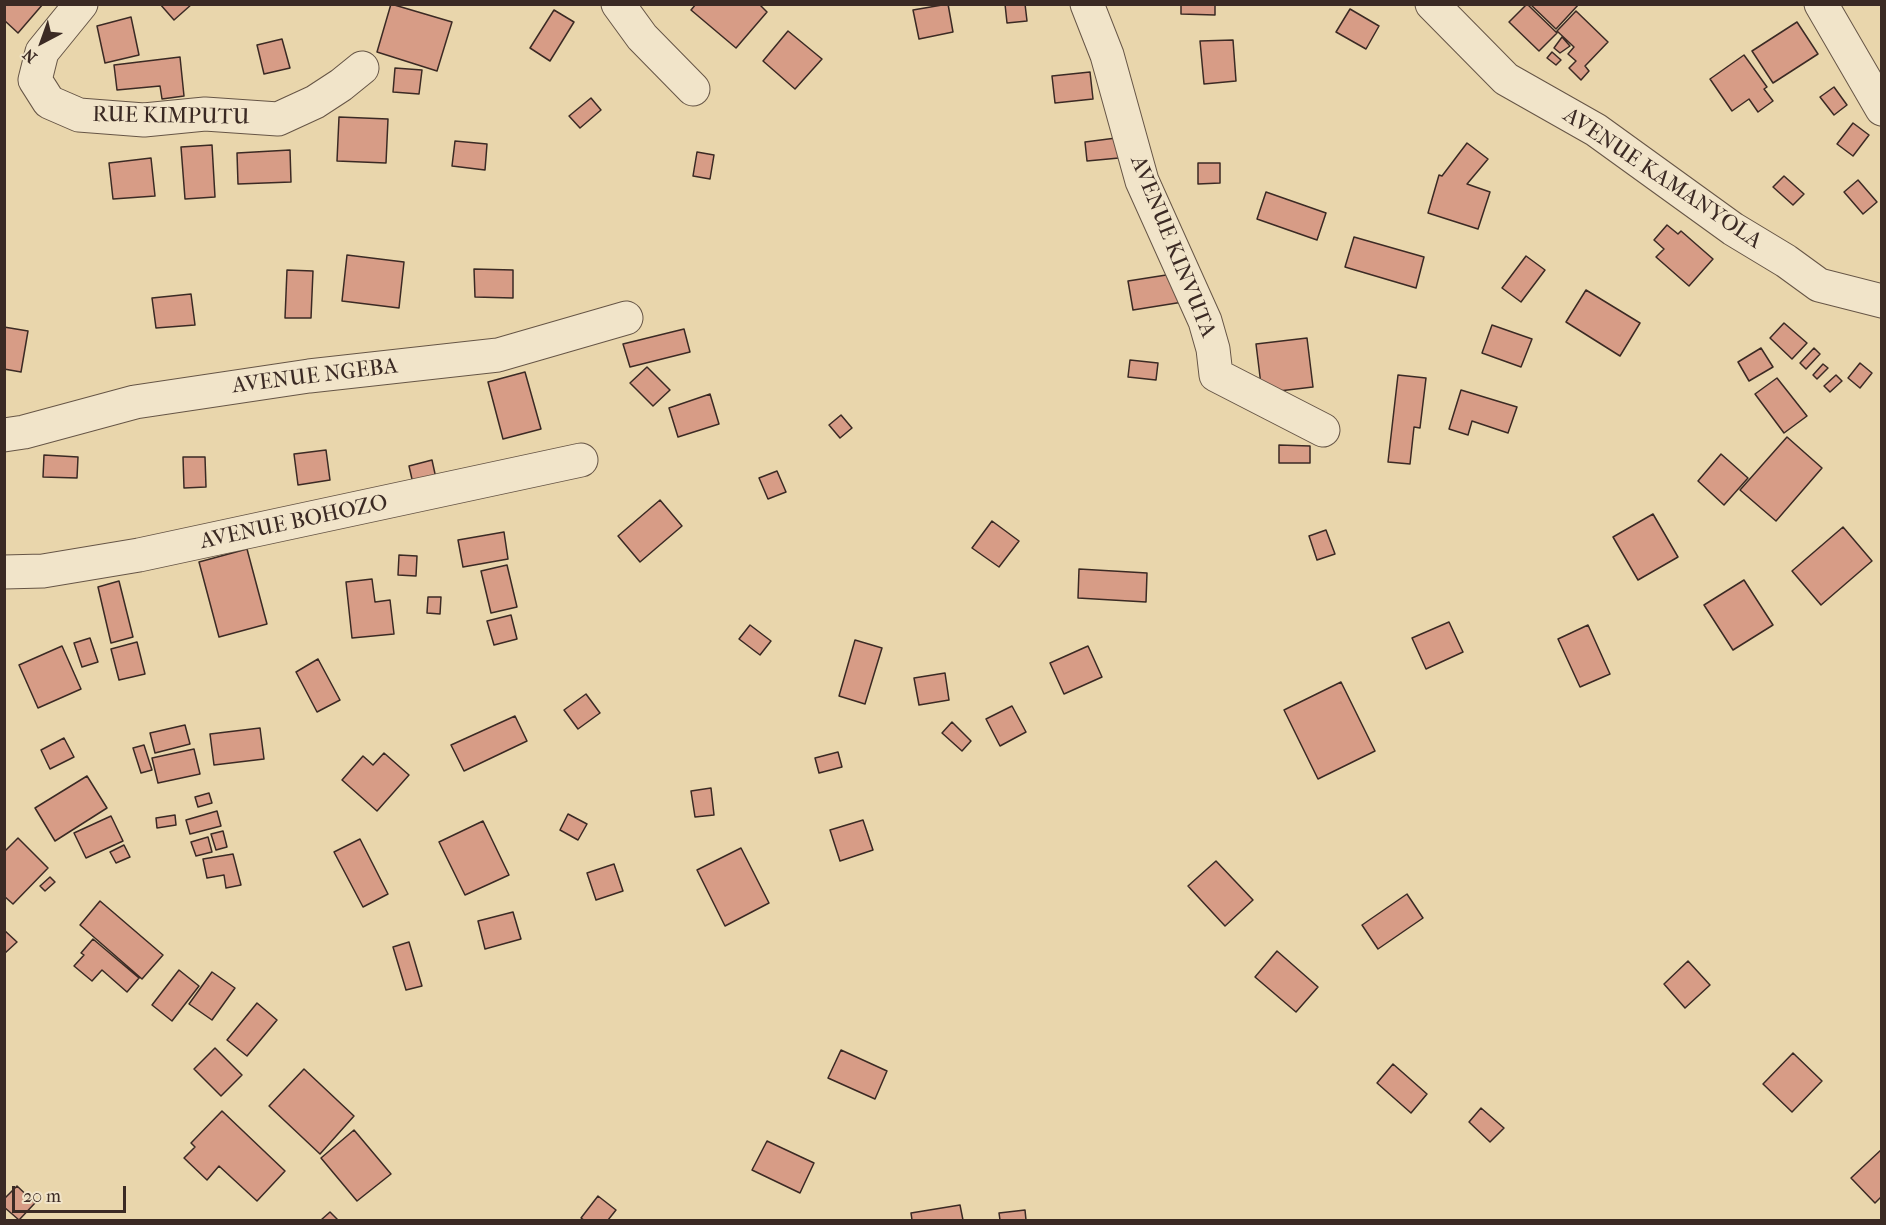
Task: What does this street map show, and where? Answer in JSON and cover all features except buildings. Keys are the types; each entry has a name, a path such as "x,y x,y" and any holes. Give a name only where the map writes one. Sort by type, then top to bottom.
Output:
{"street":[{"name":"RUE KIMPUTU","path":"81,4 42,52 35,80 49,102 79,115 144,120 205,114 278,118 315,102 362,68"},
{"path":"618,4 642,37 693,89"},
{"name":"AVENUE KINVUTA","path":"1087,4 1107,55 1142,181 1205,321 1213,349 1216,375 1323,430"},
{"name":"AVENUE KAMANYOLA","path":"1432,4 1506,79 1596,130 1733,229 1786,261 1819,285 1881,302"},
{"path":"1821,4 1872,71 1881,109"},
{"name":"AVENUE NGEBA","path":"4,435 24,432 135,402 309,376 498,355 626,318"},
{"name":"AVENUE BOHOZO","path":"4,572 43,571 139,555 581,460"}]}
